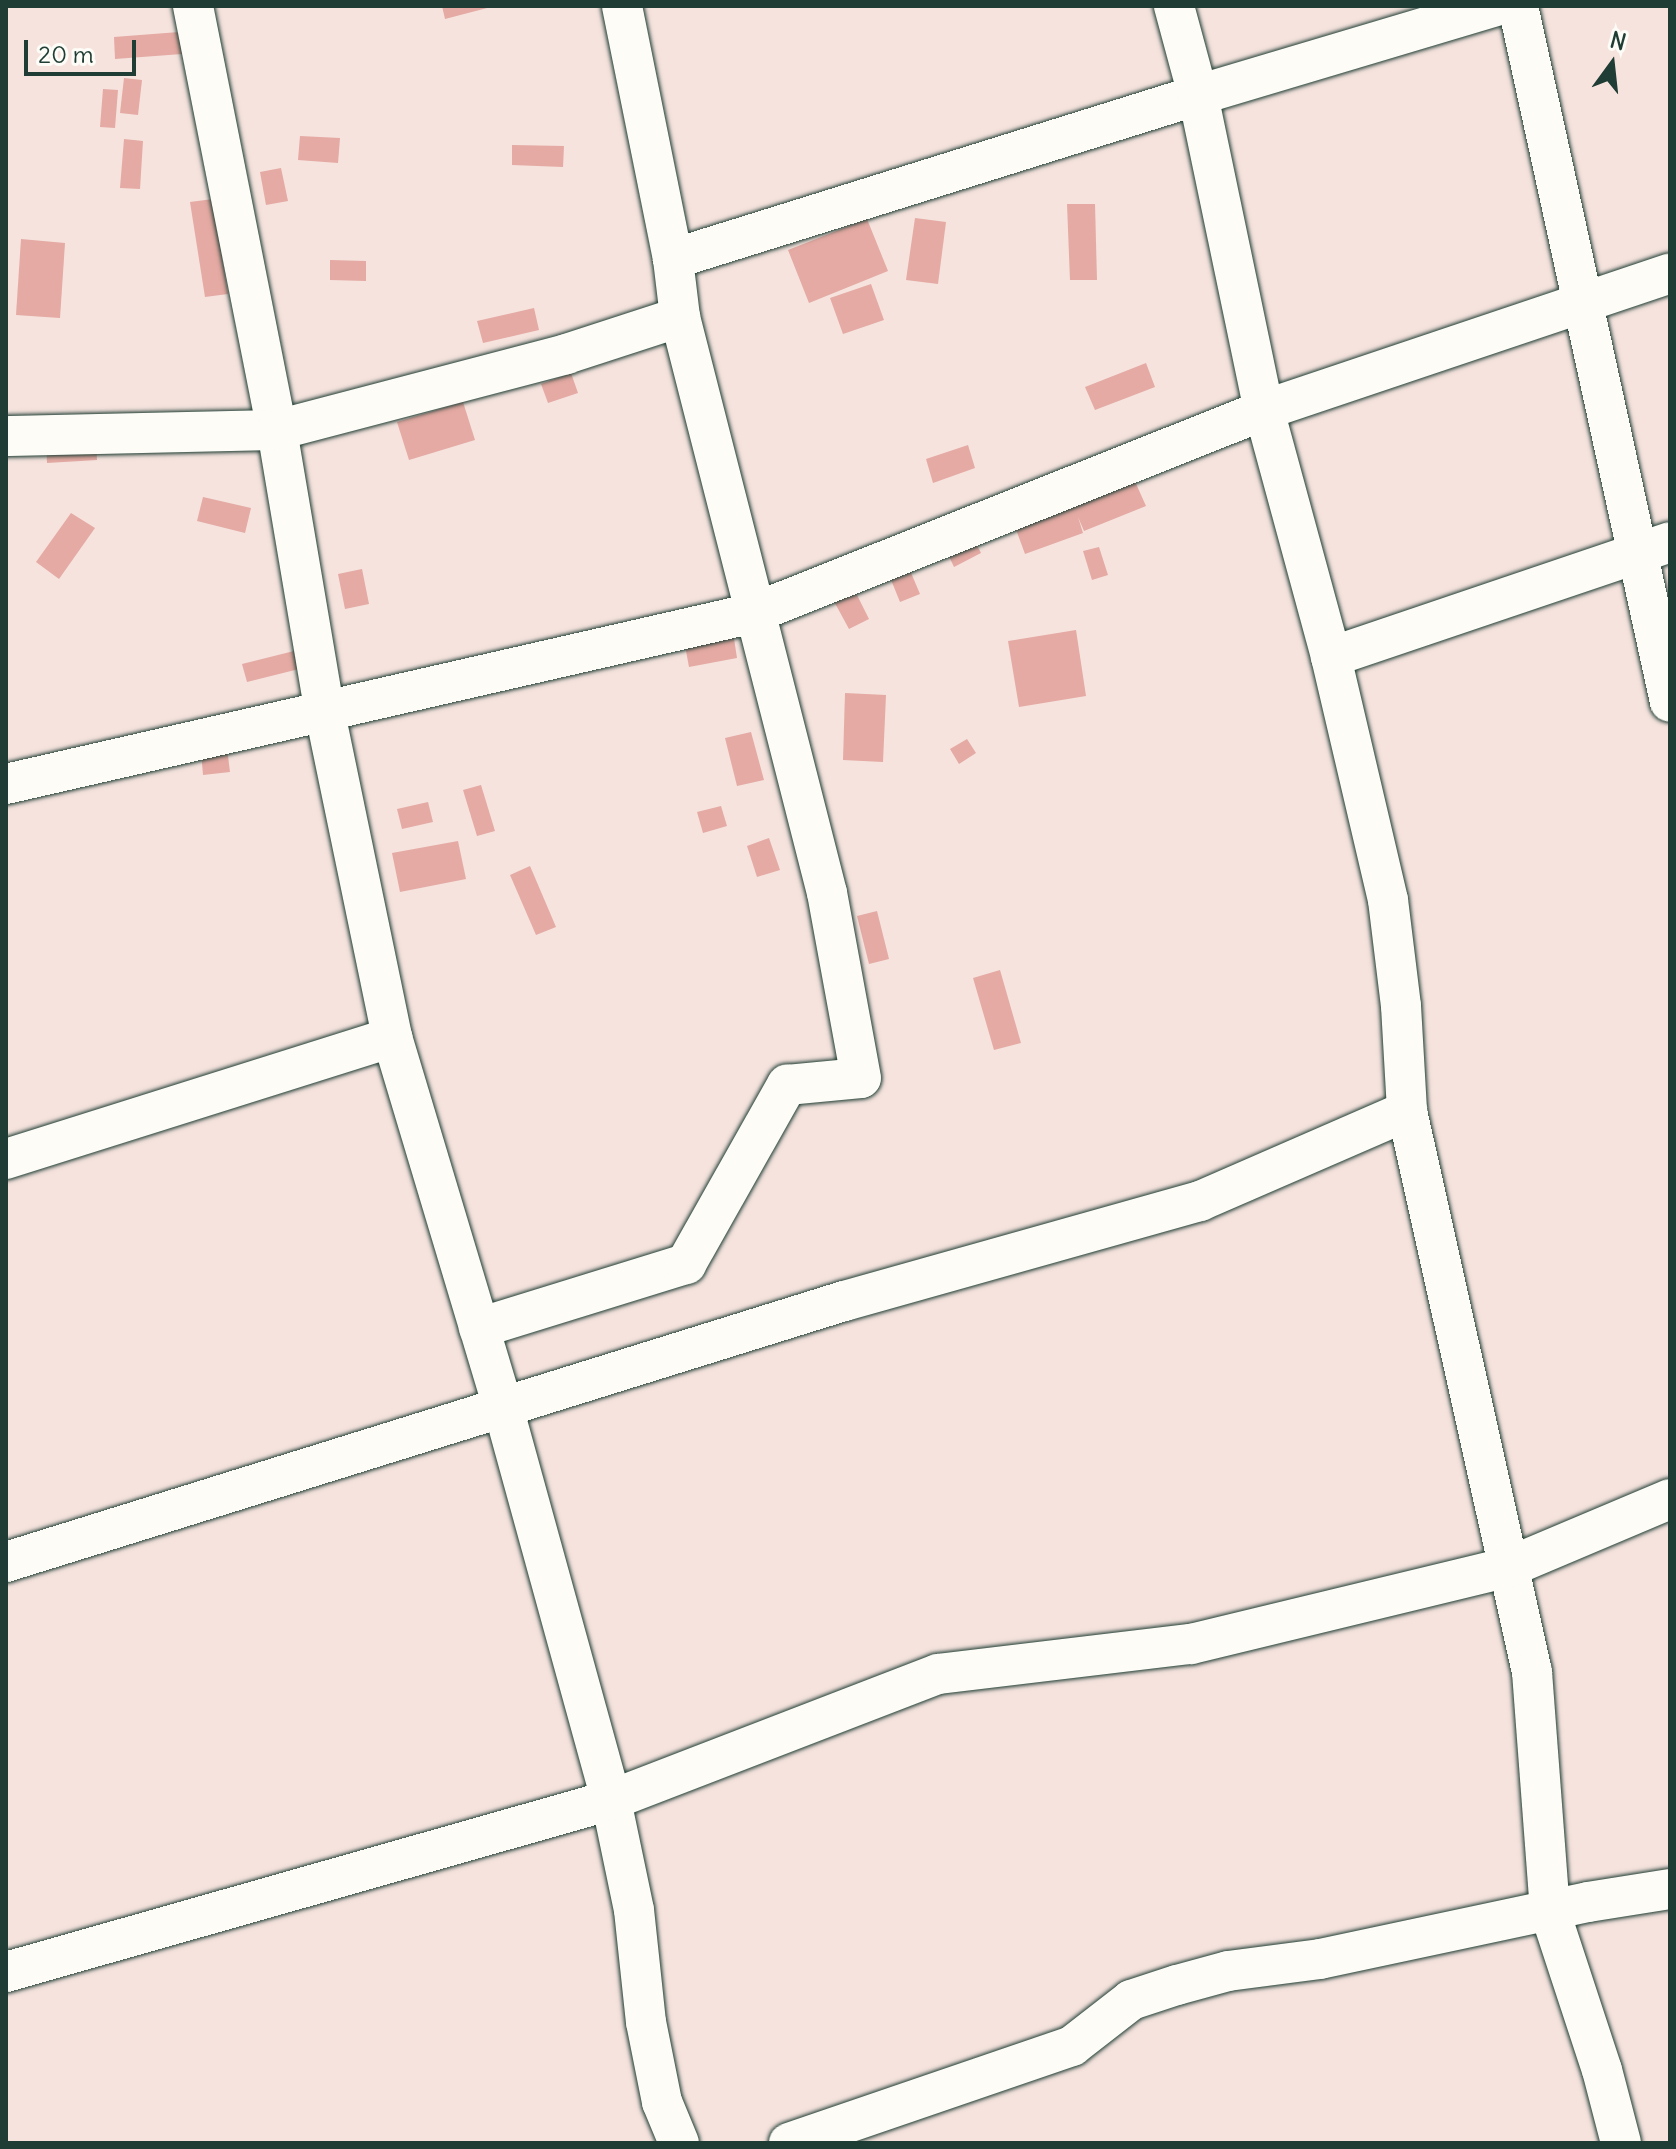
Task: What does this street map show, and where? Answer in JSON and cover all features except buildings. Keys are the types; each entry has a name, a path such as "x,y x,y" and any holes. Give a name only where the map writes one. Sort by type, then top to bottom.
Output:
{"street":[{"path":"193,6 277,430 325,713 392,1037 503,1407 611,1800 634,1910 646,2022 662,2102 679,2143"},
{"path":"479,1328 686,1264 787,1085 861,1078 827,893 680,317 673,259 622,6"},
{"path":"1174,6 1198,95 1264,410 1331,657 1388,900 1401,1006 1407,1111 1532,1672 1550,1912 1602,2070 1621,2143"},
{"path":"673,259 1198,95 1496,6"},
{"path":"1518,6 1580,302 1654,546 1670,702"},
{"path":"6,784 754,613 1264,410 1670,273"},
{"path":"6,436 277,430 566,354 680,317"},
{"path":"1331,657 1654,546"},
{"path":"6,1159 392,1037"},
{"path":"6,1562 844,1301 1200,1201 1407,1111"},
{"path":"6,1972 611,1800 938,1674 1191,1644 1509,1567 1670,1499"},
{"path":"789,2143 1072,2046 1131,2000 1177,1985 1228,1971 1320,1959 1670,1889"}]}
